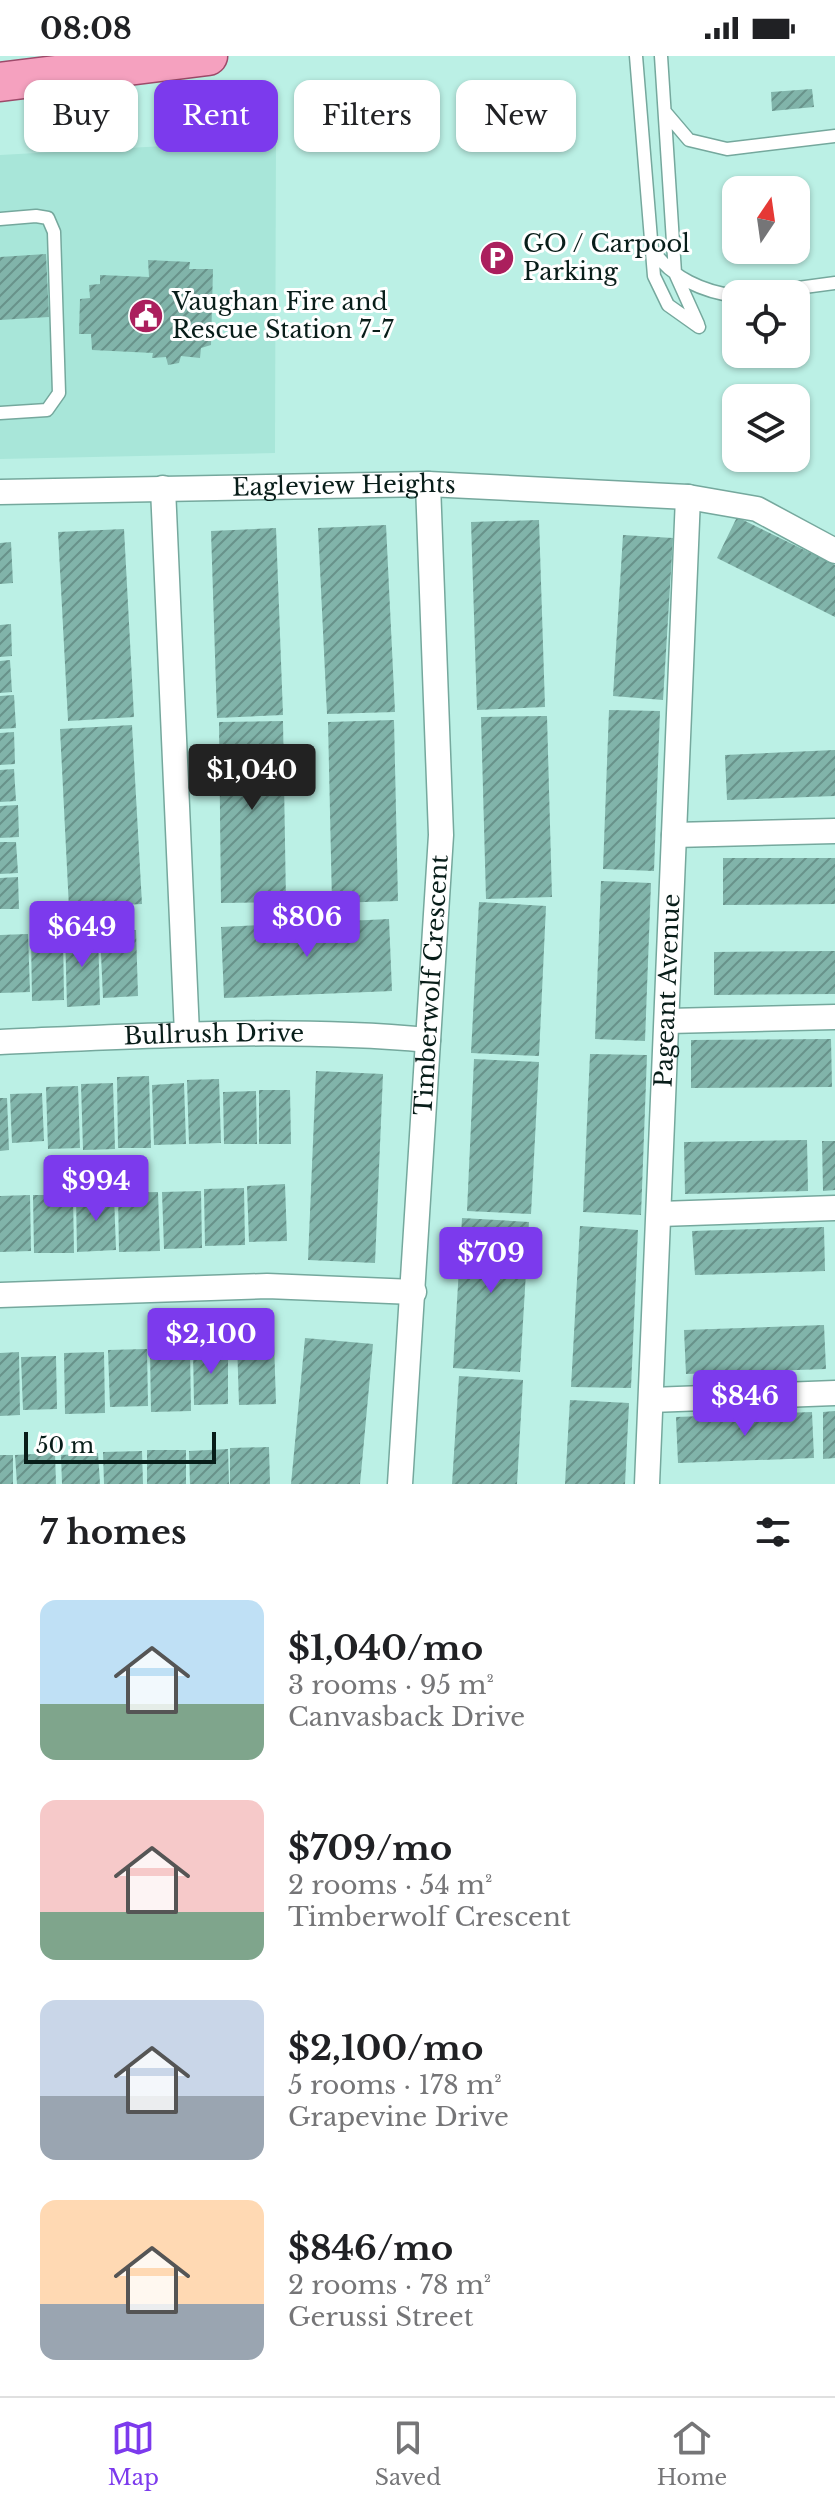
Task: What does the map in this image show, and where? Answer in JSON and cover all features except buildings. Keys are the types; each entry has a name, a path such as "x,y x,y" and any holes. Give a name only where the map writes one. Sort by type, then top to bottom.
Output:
{"main road":[{"path":"0,82 208,56"}],"street":[{"name":"Eagleview Heights","path":"0,492 428,484 688,497 757,509 835,551"},
{"name":"Timberwolf Crescent","path":"400,1484 441,835 428,484"},
{"path":"163,488 187,1034"},
{"name":"Pageant Avenue","path":"647,1484 688,497"},
{"path":"674,835 835,831"},
{"path":"668,1021 835,1017"},
{"name":"Bullrush Drive","path":"0,1042 187,1034 387,1036 428,1040"},
{"path":"660,1214 835,1208"},
{"path":"0,1295 267,1286 414,1292"},
{"path":"651,1400 835,1393"}],"lane":[{"path":"636,56 654,276 668,305 699,327 675,273 661,56"},
{"path":"666,113 689,140 727,149 835,136"},
{"path":"649,215 663,208 669,196"},
{"path":"0,219 48,218 54,232 59,393 47,410 0,413"},
{"path":"652,248 663,265 675,273 696,286 722,292"},
{"path":"810,286 835,283"}],"shaded area":[{"path":"154,147 154,152 276,152 275,453 0,459 0,155 138,152 138,148"}],"place":[{"name":"GO / Carpool Parking","path":"497,258"},
{"name":"Vaughan Fire and Rescue Station 7-7","path":"146,316"}]}
